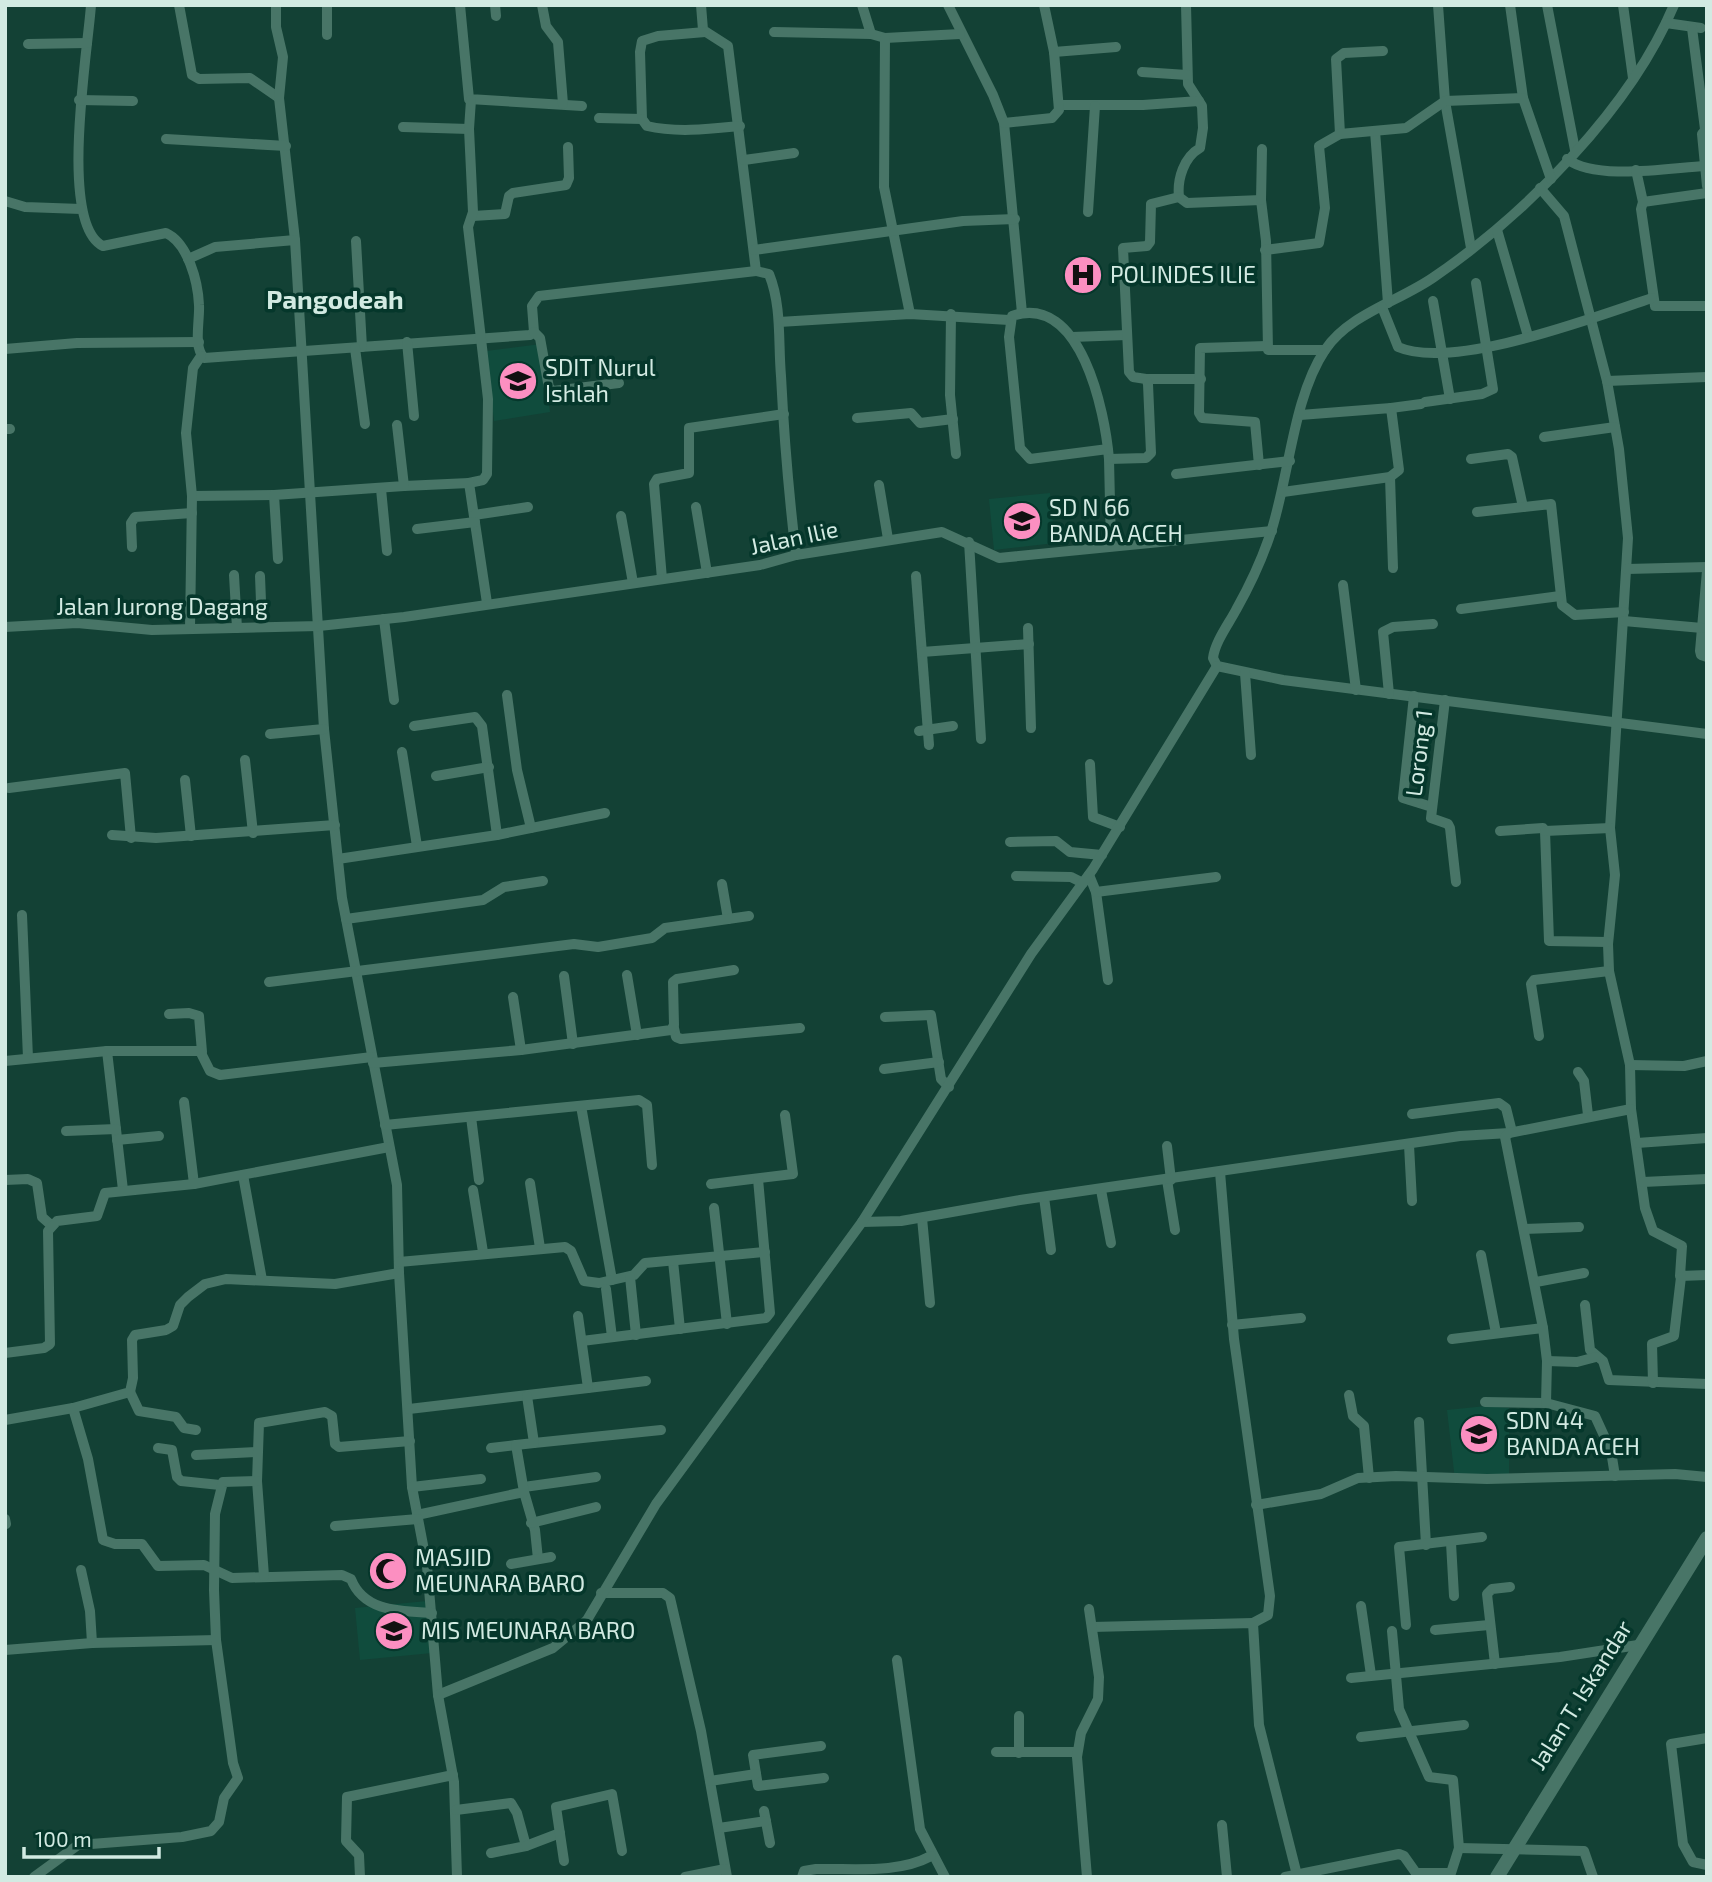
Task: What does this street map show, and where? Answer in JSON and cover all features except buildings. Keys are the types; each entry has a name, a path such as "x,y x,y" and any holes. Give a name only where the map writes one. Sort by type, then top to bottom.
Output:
{"street":[{"path":"91,5 79,100 81,209 90,236 103,246 166,233 173,237 188,258 199,302 201,356 193,368 193,394 186,433 192,496 190,629"},
{"path":"179,5 192,75 199,79 250,78 279,98"},
{"path":"276,5 276,27 283,57 279,98 295,240 324,729 346,919 397,1185 412,1487 432,1613 437,1688 453,1775 457,1877"},
{"path":"327,5 327,34"},
{"path":"192,496 311,494 469,483 483,480 487,474 488,399 468,228 473,216 469,129 471,100 468,95 460,5"},
{"path":"542,5 546,26 558,42 563,104"},
{"path":"701,5 705,32"},
{"path":"862,5 871,34"},
{"path":"948,5 1004,123 1022,313"},
{"path":"1004,123 1052,118 1057,114 1059,105 1054,52 1044,5"},
{"path":"1179,197 1189,154 1200,148 1203,139 1199,101 1189,88 1187,75 1187,5"},
{"path":"1438,5 1445,101 1471,248"},
{"path":"1510,5 1523,98 1550,178"},
{"path":"1547,5 1559,80 1575,150"},
{"path":"1623,5 1633,78"},
{"path":"437,1688 553,1648 587,1620 656,1504 862,1222 1031,954 1120,827 1217,666 1214,652 1258,570 1272,531 1300,415 1325,350 1345,330 1432,279 1497,230 1540,188 1575,150 1633,78 1653,50 1674,5"},
{"path":"1666,23 1696,28 1706,129 1702,134 1707,186"},
{"path":"740,126 698,130 647,126 642,119 642,41 705,32 729,46 740,126 757,271"},
{"path":"774,32 871,34 885,37 960,34"},
{"path":"885,37 884,187 895,230 910,314"},
{"path":"29,44 87,43"},
{"path":"1054,52 1116,47"},
{"path":"1340,134 1336,59 1344,53 1383,51"},
{"path":"1142,72 1187,75"},
{"path":"1265,250 1301,248 1319,243 1325,208 1319,146 1340,134 1415,125 1445,101 1523,98"},
{"path":"79,100 133,101"},
{"path":"471,100 582,106"},
{"path":"1059,105 1199,101"},
{"path":"1088,212 1095,106"},
{"path":"599,118 642,119"},
{"path":"403,127 469,129"},
{"path":"1375,131 1385,305 1398,347 1440,354 1486,346 1589,319 1652,298"},
{"path":"166,139 286,146"},
{"path":"473,216 505,214 509,196 513,193 566,185 569,178 568,147"},
{"path":"1262,149 1261,200 1267,346 1271,352 1325,350"},
{"path":"744,160 794,153"},
{"path":"1567,159 1588,170 1705,166"},
{"path":"1636,170 1643,202 1641,209 1655,306 1707,306"},
{"path":"1540,188 1564,216 1606,381 1615,427 1628,538 1610,828 1615,875 1608,942 1609,971 1630,1065 1631,1109 1645,1208 1653,1231 1682,1246 1674,1336 1652,1344 1653,1383"},
{"path":"1643,202 1707,193"},
{"path":"1179,197 1187,203 1261,200"},
{"path":"1179,197 1151,204 1150,242 1147,246 1124,248 1130,375 1146,379 1201,379"},
{"path":"5,201 25,206 81,209"},
{"path":"754,250 963,221 1015,219"},
{"path":"1497,230 1528,336"},
{"path":"188,258 215,247 295,240"},
{"path":"356,241 358,347 365,424"},
{"path":"619,383 553,391 549,388 540,338 534,332 532,306 539,296 757,271 769,274 779,322 796,555"},
{"path":"1300,415 1391,408 1482,394 1493,389 1476,283"},
{"path":"1433,302 1450,399"},
{"path":"779,322 910,314 951,314 1009,320 1022,313 1048,317 1072,338 1084,359 1104,422 1108,454 1111,546"},
{"path":"951,314 956,454"},
{"path":"1009,320 1020,448 1023,455 1030,460 1108,454 1139,459 1150,455 1146,379"},
{"path":"201,356 227,357 407,342 482,340 534,332"},
{"path":"1072,338 1127,335"},
{"path":"5,349 77,343 199,342"},
{"path":"407,342 414,416"},
{"path":"1259,465 1255,422 1202,418 1199,414 1200,348 1267,346"},
{"path":"1606,381 1707,377"},
{"path":"1283,492 1390,477 1399,470 1391,408"},
{"path":"857,418 911,413 920,423 953,419"},
{"path":"662,579 654,484 657,479 689,473 689,428 784,414"},
{"path":"397,425 404,486"},
{"path":"1545,437 1615,427"},
{"path":"1471,459 1508,454 1512,457 1523,507"},
{"path":"1176,474 1290,461"},
{"path":"1390,477 1393,568"},
{"path":"469,483 487,603"},
{"path":"879,485 888,539"},
{"path":"381,489 387,551"},
{"path":"274,495 278,559"},
{"path":"1477,512 1551,504 1560,596 1564,607 1575,615 1624,616 1702,628"},
{"path":"417,529 528,507"},
{"path":"696,507 707,573"},
{"path":"132,547 131,523 135,517 192,513"},
{"path":"621,516 633,583"},
{"name":"Jalan Ilie","path":"319,626 384,620 707,573 760,565 796,555 942,532 969,542 999,558 1272,531"},
{"path":"969,542 981,739"},
{"path":"1627,569 1707,569 1700,650 1701,655 1707,657"},
{"path":"234,575 237,628"},
{"path":"260,576 262,627"},
{"path":"916,576 922,652 923,730 929,746"},
{"path":"1343,585 1356,690"},
{"path":"1461,609 1560,596"},
{"path":"384,620 394,701"},
{"name":"Jalan Jurong Dagang","path":"5,627 78,623 152,630 319,626"},
{"path":"1389,694 1383,632 1393,627 1433,624"},
{"path":"1028,628 1031,728"},
{"path":"922,652 1029,644"},
{"path":"1217,666 1245,673 1356,690 1707,734"},
{"path":"1245,673 1251,755"},
{"path":"507,695 517,770 531,828"},
{"path":"1414,696 1403,797 1432,807"},
{"name":"Lorong 1","path":"1445,700 1431,818 1448,824 1450,828 1456,881"},
{"path":"414,726 475,717 482,726 496,835"},
{"path":"923,730 953,726"},
{"path":"270,734 324,729"},
{"path":"402,752 417,846"},
{"path":"245,760 253,833"},
{"path":"1090,764 1093,817 1120,827"},
{"path":"436,776 488,766"},
{"path":"9,788 125,772 131,838"},
{"path":"185,780 191,836"},
{"path":"338,859 496,835 606,813"},
{"path":"112,835 131,838 191,836 335,825"},
{"path":"1500,831 1610,828"},
{"path":"1545,831 1549,941 1608,942"},
{"path":"1010,842 1056,841 1070,852 1102,855"},
{"path":"1017,876 1086,879 1096,892 1108,980"},
{"path":"1096,892 1216,877"},
{"path":"346,919 483,900 504,887 543,881"},
{"path":"722,884 728,919"},
{"path":"22,915 28,1058"},
{"path":"269,982 357,974 574,944 598,947 652,938 665,928 749,916"},
{"path":"734,970 677,979 673,982 676,1037 681,1039 800,1028"},
{"path":"1539,1036 1531,984 1534,980 1609,971"},
{"path":"627,975 637,1035"},
{"path":"564,976 573,1044"},
{"path":"513,997 521,1050"},
{"path":"169,1014 189,1013 199,1016 202,1052 208,1069 220,1075 372,1060 521,1050 674,1028"},
{"path":"885,1017 931,1016 941,1079 949,1087"},
{"path":"107,1051 123,1190"},
{"path":"5,1061 107,1051 202,1052"},
{"path":"1630,1065 1684,1066 1707,1061"},
{"path":"884,1069 939,1062"},
{"path":"1578,1072 1584,1081 1588,1115"},
{"path":"386,1125 639,1100 645,1103 652,1165"},
{"path":"184,1102 194,1184"},
{"path":"1412,1114 1499,1103 1506,1108 1511,1132"},
{"path":"581,1106 609,1284 612,1338"},
{"path":"862,1222 922,1218 1044,1197 1460,1136 1511,1132 1588,1115 1631,1109"},
{"path":"711,1184 793,1174 785,1115"},
{"path":"471,1117 479,1180"},
{"path":"66,1131 159,1136"},
{"path":"1511,1132 1505,1137 1504,1147 1536,1282 1547,1361 1546,1403"},
{"path":"1637,1143 1707,1138"},
{"path":"1409,1145 1412,1201"},
{"path":"1167,1146 1175,1230"},
{"path":"5,1353 44,1348 50,1344 48,1231 51,1224 57,1221 93,1219 99,1213 105,1193 194,1184 390,1147"},
{"path":"1092,1627 1253,1622 1268,1615 1270,1605 1232,1325 1220,1172"},
{"path":"243,1175 262,1280"},
{"path":"5,1180 28,1179 37,1183 42,1217 51,1224"},
{"path":"582,1341 760,1321 770,1313 758,1179"},
{"path":"1643,1182 1707,1179"},
{"path":"530,1183 540,1248"},
{"path":"473,1190 482,1252"},
{"path":"1101,1190 1111,1243"},
{"path":"1044,1197 1051,1250"},
{"path":"713,1208 727,1324"},
{"path":"922,1218 930,1303"},
{"path":"1524,1229 1579,1227"},
{"path":"196,1430 184,1428 176,1417 139,1411 130,1392 133,1378 132,1340 135,1335 166,1330 173,1325 180,1305 205,1284 226,1279 335,1284 399,1267 482,1252 565,1247 571,1251 584,1281 609,1284 629,1276 645,1263 765,1252"},
{"path":"1481,1255 1496,1333"},
{"path":"673,1261 681,1329"},
{"path":"1536,1282 1584,1273"},
{"path":"1681,1277 1707,1275"},
{"path":"629,1276 636,1335"},
{"path":"1585,1305 1590,1350 1604,1361 1609,1380 1707,1384"},
{"path":"578,1316 588,1388"},
{"path":"1232,1325 1301,1318"},
{"path":"1452,1339 1543,1328"},
{"path":"1547,1361 1577,1362 1596,1357"},
{"path":"409,1409 646,1381"},
{"path":"5,1420 73,1408 130,1392"},
{"path":"1349,1395 1353,1416 1364,1426 1369,1478"},
{"path":"527,1396 534,1443"},
{"path":"1485,1402 1546,1403 1595,1416 1611,1451 1615,1476"},
{"path":"73,1408 88,1458 103,1539 115,1544 142,1544 158,1566 204,1565 232,1577 342,1575 351,1579 356,1592 369,1602 409,1612 432,1613"},
{"path":"264,1576 257,1481 259,1423 325,1412 332,1416 335,1444 339,1447 410,1441"},
{"path":"1419,1422 1426,1545"},
{"path":"491,1448 661,1430"},
{"path":"516,1445 531,1523 535,1530 538,1559"},
{"path":"158,1448 172,1450 181,1482 220,1485 227,1481 257,1481"},
{"path":"196,1455 257,1452"},
{"path":"335,1526 417,1517 524,1490 596,1477"},
{"path":"1256,1505 1321,1494 1352,1480 1369,1478 1707,1477"},
{"path":"412,1487 481,1479"},
{"path":"34,1877 78,1845 182,1837 211,1831 219,1822 220,1808 238,1781 233,1763 216,1640 215,1514 220,1485"},
{"path":"531,1523 596,1507"},
{"path":"1406,1625 1399,1547 1451,1543 1482,1537"},
{"name":"Jalan T. Iskandar","path":"1497,1877 1638,1645 1707,1538"},
{"path":"1451,1543 1454,1596"},
{"path":"511,1564 551,1557"},
{"path":"81,1570 90,1611 92,1643"},
{"path":"1495,1664 1487,1594 1492,1589 1510,1587"},
{"path":"601,1593 663,1593 670,1598 710,1781 726,1873 685,1877"},
{"path":"1361,1606 1371,1675"},
{"path":"1077,1757 1081,1733 1094,1710 1099,1691 1089,1609"},
{"path":"1253,1622 1259,1726 1297,1875"},
{"path":"1435,1630 1489,1625"},
{"path":"1286,1877 1399,1854 1404,1856 1416,1873 1451,1872 1460,1848 1453,1780 1429,1777 1407,1732 1399,1709 1392,1631"},
{"path":"5,1650 92,1643 216,1640"},
{"path":"1350,1678 1495,1664 1638,1645"},
{"path":"897,1660 920,1829 931,1856 944,1877"},
{"path":"1019,1716 1019,1753"},
{"path":"1361,1737 1464,1725"},
{"path":"1707,1738 1671,1744 1683,1844 1693,1862 1707,1865"},
{"path":"821,1746 753,1755 758,1786 824,1778"},
{"path":"996,1752 1077,1752 1087,1877"},
{"path":"710,1781 756,1774"},
{"path":"360,1877 359,1855 346,1841 347,1797 453,1775"},
{"path":"564,1861 556,1807 612,1788 622,1851"},
{"path":"456,1810 511,1804 517,1813 526,1846"},
{"path":"719,1828 765,1816 770,1843"},
{"path":"1222,1825 1227,1877"},
{"path":"492,1853 526,1846 560,1833"},
{"path":"1460,1848 1584,1851 1593,1877"},
{"path":"802,1877 804,1871 816,1868 898,1866 920,1862 931,1856"}],"shaded area":[{"name":"SDIT Nurul Ishlah","path":"541,344 550,412 494,421 486,351"},
{"name":"SD N 66 BANDA ACEH","path":"1050,493 1055,543 994,550 989,499"},
{"name":"SDN 44 BANDA ACEH","path":"1486,1406 1509,1408 1509,1476 1455,1480 1447,1410"},
{"name":"MIS MEUNARA BARO","path":"427,1601 432,1653 360,1660 355,1608"}],"place":[{"name":"POLINDES ILIE","path":"1083,275"},
{"name":"SDIT Nurul Ishlah","path":"518,381"},
{"name":"SD N 66 BANDA ACEH","path":"1022,521"},
{"name":"SDN 44 BANDA ACEH","path":"1479,1434"},
{"name":"MASJID MEUNARA BARO","path":"388,1571"},
{"name":"MIS MEUNARA BARO","path":"394,1631"}],"district":[{"name":"Pangodeah","path":"335,300"}]}
